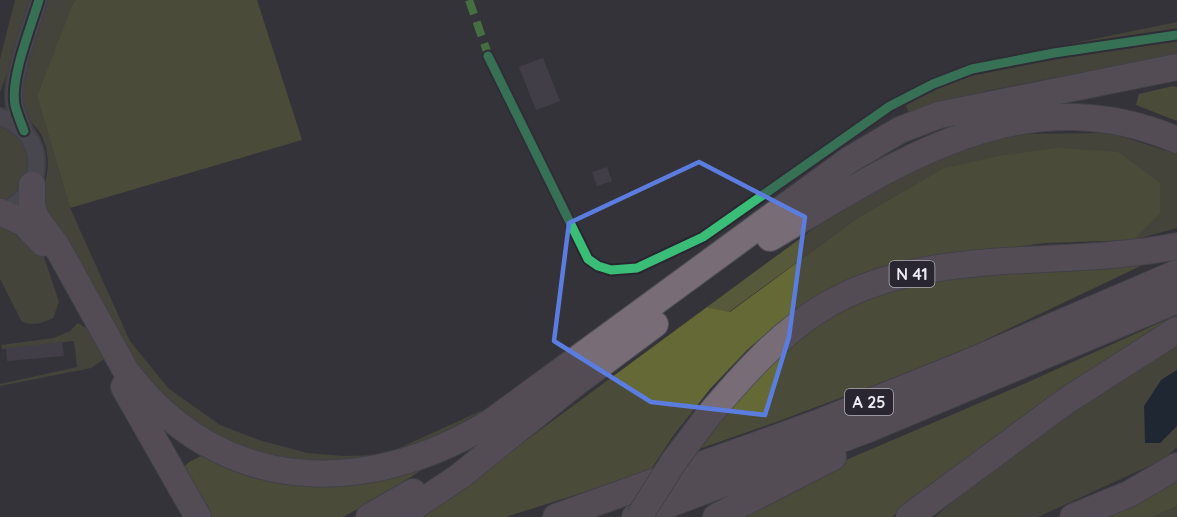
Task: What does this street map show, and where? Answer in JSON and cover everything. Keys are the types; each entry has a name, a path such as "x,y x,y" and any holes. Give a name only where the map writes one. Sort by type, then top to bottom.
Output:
{"highway":[{"path":"32,185 31,200 36,218 56,245 126,371 149,399 192,434 248,462 290,472 341,474 390,466 477,430 503,414 849,160 907,126 939,115 1177,67"},
{"path":"399,517 460,476 573,385 846,179 901,144 963,111"},
{"path":"770,238 909,157 982,129 1032,119 1078,117 1138,126 1177,140"},
{"path":"0,212 24,223 43,243 198,517"},
{"name":"N 41","path":"637,517 674,461 708,416 762,356 790,331 831,303 870,286 924,271 960,265 1113,254 1177,246"},
{"name":"A 25","path":"556,517 815,424 945,372 1177,273"},
{"name":"A 25","path":"637,517 866,430 1177,300"},
{"path":"716,517 846,451 1073,350 1119,324"},
{"path":"909,517 1066,401 1177,330"},
{"path":"369,517 452,467 573,385"},
{"path":"1073,517 1129,494 1177,466"}],"street":[{"path":"0,212 21,201 32,185 36,171 36,157 32,143 24,131 14,103 18,71 39,0"},
{"path":"0,101 18,71"},
{"path":"0,117 13,122 24,131"}],"highlighted area":[{"path":"699,162 805,217 789,337 765,415 651,402 554,341 569,223"}],"green space":[{"path":"15,0 29,0 14,55 0,92 0,59"},
{"path":"46,0 76,0 37,96 70,208 130,341 168,388 220,425 259,440 307,453 343,456 384,455 485,409 421,447 376,461 269,459 193,424 140,377 50,225 41,193 48,162 46,146 39,131 24,112 22,96 28,54"},
{"path":"76,0 257,0 302,140 70,208 37,96"},
{"path":"1177,22 1177,54 985,91 910,116 902,94 977,63"},
{"path":"1177,87 1177,121 1136,105 1139,94"},
{"path":"0,126 13,133 22,142 27,153 28,164 21,187 0,203"},
{"path":"1110,133 1177,154 1177,228 1133,240 942,169 856,219 729,312 707,307 854,199 935,156 1021,134"},
{"path":"1057,148 1118,152 1160,183 1160,213 1133,240 1045,243 949,255 850,282 809,301 779,322 747,350 710,389 673,436 650,471 506,517 415,517 463,487 707,307 730,312 856,219 942,169 999,156"},
{"path":"0,222 8,224 43,254 59,302 53,318 38,323 22,322 0,279"},
{"path":"1149,262 983,341 917,369 696,450 729,400 787,345 830,316 884,292 1002,271"},
{"path":"1177,315 1177,318 1030,414 892,517 724,517 846,460"},
{"path":"78,323 87,329 104,359 91,368 0,386 0,384 77,367 74,341 2,349 1,345 54,338 70,331"},
{"path":"1177,341 1177,370 1161,380 1160,443 1177,426 1177,447 1164,459 1038,517 935,517 994,464"},
{"path":"455,449 343,517 208,517 180,471 189,462 201,456 252,475"},
{"path":"1177,480 1177,506 1152,517 1105,517 1165,489"},
{"path":"1177,506 1177,517 1152,517"}],"water":[{"path":"1177,370 1177,426 1160,443 1145,443 1144,406 1161,380"}],"building":[{"path":"543,58 560,101 536,110 519,67"},
{"path":"607,167 612,181 597,186 592,172"},
{"path":"62,342 64,356 7,361 6,348"}],"marked path":[{"path":"469,0 490,60"}],"cycle path":[{"path":"24,131 15,105 14,94 18,67 39,0"},
{"path":"488,56 588,259 598,266 611,270 637,268 703,237 890,106 933,84 972,69 1054,53 1177,35"}]}
